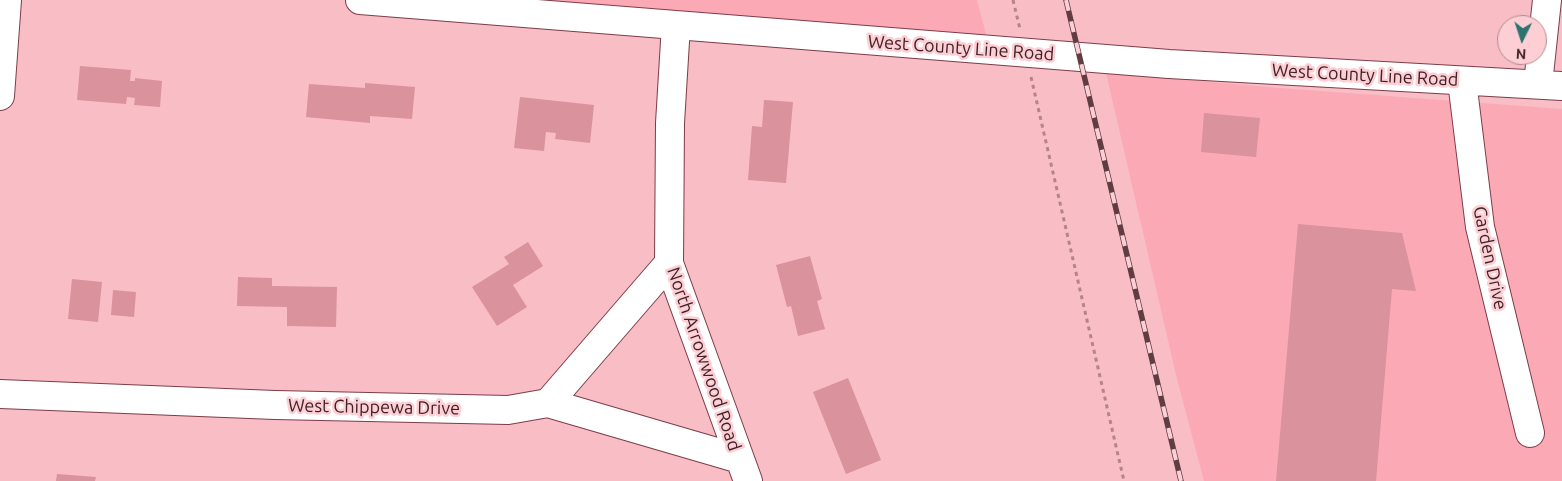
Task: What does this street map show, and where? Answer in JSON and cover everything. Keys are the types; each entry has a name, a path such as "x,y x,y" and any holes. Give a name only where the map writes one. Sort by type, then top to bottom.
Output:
{"street":[{"path":"0,96 7,0"},
{"name":"West County Line Road","path":"360,0 523,7 676,25 1169,64 1550,85"},
{"path":"1547,0 1550,85"},
{"name":"North Arrowwood Road","path":"676,25 670,124 669,263 744,470"},
{"name":"Garden Drive","path":"1462,81 1480,227 1530,432"},
{"path":"548,403 669,263"},
{"name":"West Chippewa Drive","path":"0,394 275,405 508,410 548,403 744,470"}],"path":[{"path":"1013,0 1021,32"},
{"path":"1030,69 1124,481"}],"shaded area":[{"path":"524,0 977,0 987,38"},
{"path":"1106,73 1562,109 1562,481 1204,481 1177,379"}],"building":[{"path":"80,66 131,70 130,81 135,81 135,78 162,81 160,107 134,105 135,98 127,97 126,104 77,100"},
{"path":"365,83 415,87 412,119 370,116 370,123 306,117 309,84 365,88"},
{"path":"520,97 594,105 590,143 555,139 556,133 546,132 544,151 514,148"},
{"path":"764,100 793,102 786,183 748,180 752,126 762,127"},
{"path":"1204,113 1260,118 1256,157 1201,152"},
{"path":"1298,224 1402,233 1416,291 1392,289 1376,481 1276,481"},
{"path":"528,242 543,266 513,285 527,307 497,326 472,287 509,264 504,257"},
{"path":"810,256 822,299 817,301 825,329 798,336 791,306 787,307 776,265"},
{"path":"238,277 272,278 272,286 337,287 336,327 287,326 287,307 237,306"},
{"path":"72,279 102,282 98,322 68,319"},
{"path":"113,290 136,292 134,317 111,315"},
{"path":"848,378 881,460 846,474 813,392"},
{"path":"57,474 96,477 95,481 56,481"}],"railway":[{"path":"1066,0 1181,481"}]}
